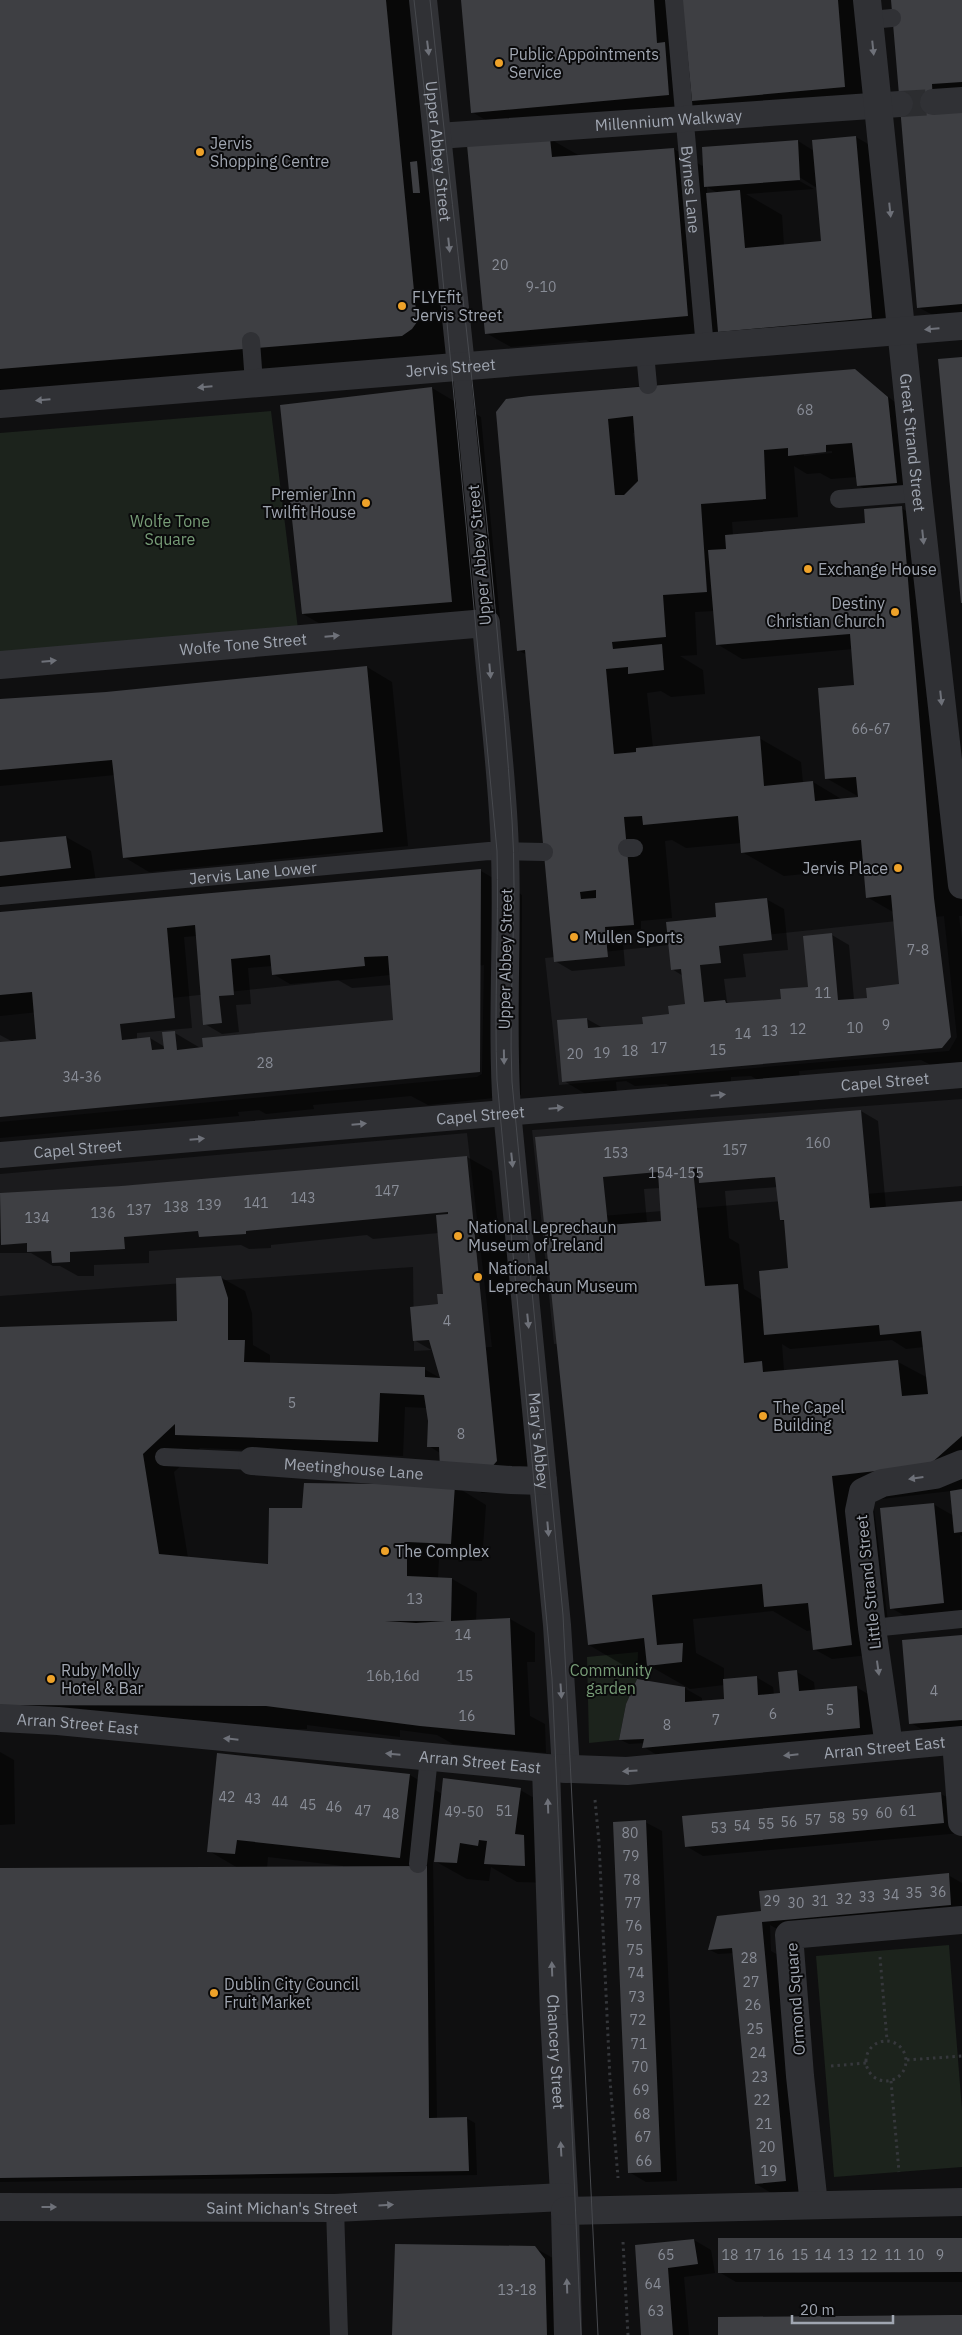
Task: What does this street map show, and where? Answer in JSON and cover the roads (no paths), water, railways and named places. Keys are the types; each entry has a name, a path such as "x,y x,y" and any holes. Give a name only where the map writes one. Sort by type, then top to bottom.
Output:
{"street":[{"name":"Upper Abbey Street","path":"422,0 461,366"},
{"name":"Great Strand Street","path":"876,13 890,105 902,332 962,885"},
{"path":"933,102 962,100"},
{"name":"Millennium Walkway","path":"438,136 890,105"},
{"name":"Jervis Street","path":"0,404 962,326"},
{"name":"Upper Abbey Street","path":"486,623 505,851 507,921 503,1027 507,1111"},
{"name":"Wolfe Tone Street","path":"0,665 486,623"},
{"name":"Capel Street","path":"0,1155 507,1111 962,1075"},
{"name":"Mary's Abbey","path":"507,1111 557,1625 556,1768"},
{"name":"Meetinghouse Lane","path":"252,1461 543,1481"},
{"name":"Little Strand Street","path":"889,1746 872,1628 859,1511 863,1492 882,1483 935,1476 962,1464"},
{"name":"Arran Street East","path":"0,1718 58,1721 556,1768 627,1771 959,1741"},
{"path":"959,1741 962,1822"},
{"name":"Chancery Street","path":"556,1768 554,2015 564,2204 568,2335"},
{"name":"Ormond Square","path":"814,2205 800,2076 789,1935 962,1920"},
{"path":"564,2204 621,2209 962,2202"},
{"name":"Saint Michan's Street","path":"0,2206 335,2208 564,2204"}],"lane":[{"name":"Byrnes Lane","path":"674,0 705,348"},
{"path":"251,340 254,383"},
{"path":"646,353 648,385"},
{"name":"Upper Abbey Street","path":"461,366 486,623"},
{"path":"839,499 918,493"},
{"name":"Jervis Lane Lower","path":"0,896 505,851 544,852"},
{"name":"Meetinghouse Lane","path":"164,1456 252,1461"},
{"path":"872,1628 962,1619"},
{"path":"418,1864 429,1757"},
{"path":"335,2208 338,2335"}],"tunnel":[{"path":"900,104 933,102"}],"tram line":[{"path":"414,0 428,122 497,851 497,1080 552,1678 581,2335"},
{"path":"430,0 486,512 512,820 514,853 511,1016 512,1082 563,1615 598,2335"}],"place":[{"name":"Public Appointments Service","path":"499,63"},
{"name":"Jervis Shopping Centre","path":"200,152"},
{"name":"FLYEfit Jervis Street","path":"402,306"},
{"name":"Premier Inn Twilfit House","path":"366,503"},
{"name":"Exchange House","path":"808,569"},
{"name":"Destiny Christian Church","path":"895,612"},
{"name":"Jervis Place","path":"898,868"},
{"name":"Mullen Sports","path":"574,937"},
{"name":"National Leprechaun Museum of Ireland","path":"458,1236"},
{"name":"National Leprechaun Museum","path":"478,1277"},
{"name":"The Capel Building","path":"763,1416"},
{"name":"The Complex","path":"385,1551"},
{"name":"Ruby Molly Hotel & Bar","path":"51,1679"},
{"name":"Dublin City Council Fruit Market","path":"214,1993"}],"park label":[{"name":"Wolfe Tone Square","path":"170,530"},
{"name":"Community garden","path":"611,1679"}]}
